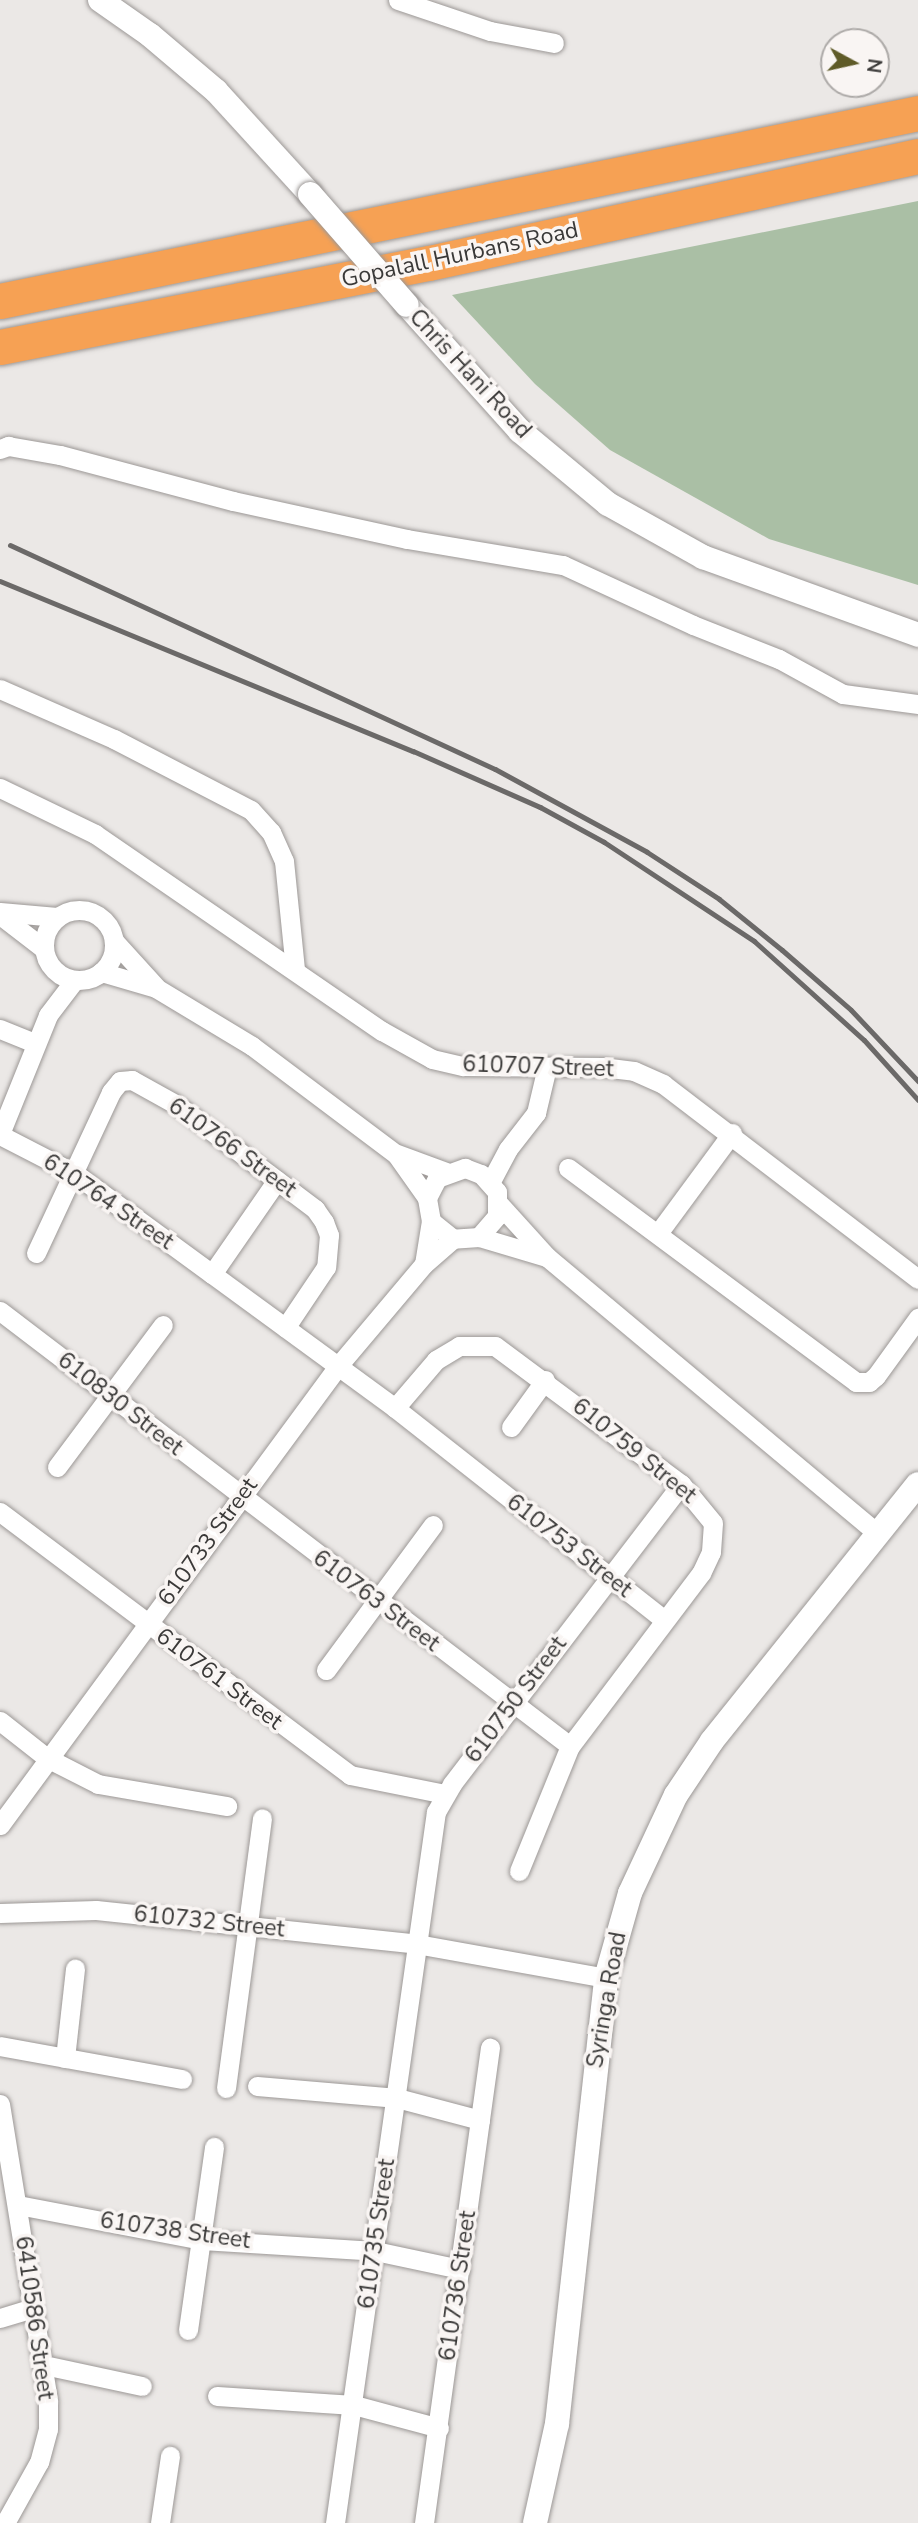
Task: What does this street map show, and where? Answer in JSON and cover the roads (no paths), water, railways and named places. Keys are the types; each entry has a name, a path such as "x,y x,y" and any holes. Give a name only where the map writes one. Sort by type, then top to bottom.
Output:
{"highway":[{"name":"Gopalall Hurbans Road","path":"0,301 391,225 918,113"},
{"name":"Gopalall Hurbans Road","path":"0,347 429,263 918,156"}],"street":[{"name":"Chris Hani Road","path":"100,0 150,35 216,91 520,431 608,504 703,557 918,635"},
{"path":"398,0 490,31 554,43"},
{"path":"0,449 8,446 60,455 233,501 407,539 564,565 693,625 770,655 844,694 918,704"},
{"path":"0,689 114,739 251,810 271,832 284,861 295,970"},
{"name":"610707 Street","path":"0,788 95,834 432,1059 463,1066 634,1072 663,1084 732,1133 918,1279"},
{"path":"0,914 57,917 77,910 97,915 114,942 156,988"},
{"path":"0,914 43,948 52,970 48,1015"},
{"path":"43,948 46,931 57,917"},
{"path":"102,972 112,958 114,942"},
{"path":"52,970 74,981"},
{"path":"0,1134 48,1015 74,981 102,972 156,988 252,1046 396,1154 427,1198 430,1221 424,1264"},
{"path":"0,1029 35,1043"},
{"path":"547,1067 536,1113 508,1149 491,1181 499,1204 547,1258 731,1406 878,1534"},
{"name":"610766 Street","path":"74,1173 111,1092 125,1079 177,1105 315,1209 328,1236 326,1267 320,1282 285,1328"},
{"path":"659,1231 732,1133"},
{"name":"610764 Street","path":"0,1134 74,1173 338,1366"},
{"path":"427,1198 456,1170 508,1149"},
{"path":"396,1154 491,1181"},
{"path":"568,1168 659,1231 856,1382 869,1382 876,1376 918,1318"},
{"path":"36,1253 74,1173"},
{"path":"212,1274 277,1180"},
{"path":"479,1237 490,1228 499,1204"},
{"path":"430,1221 453,1239 479,1237 547,1258"},
{"name":"610733 Street","path":"0,1825 338,1366 424,1264 453,1239"},
{"name":"610830 Street","path":"0,1311 240,1498"},
{"path":"57,1467 163,1325"},
{"name":"610759 Street","path":"395,1408 436,1360 459,1346 495,1346 545,1380 681,1484 707,1512 713,1537 701,1573 663,1619 570,1746 519,1871"},
{"name":"610753 Street","path":"338,1366 663,1619"},
{"path":"511,1427 545,1380"},
{"name":"610750 Street","path":"417,1944 431,1836 444,1794 681,1484"},
{"name":"Syringa Road","path":"535,2523 557,2424 606,1978 630,1893 676,1795 712,1741 918,1484"},
{"name":"610763 Street","path":"240,1498 570,1746"},
{"name":"610761 Street","path":"0,1512 350,1775 444,1794"},
{"path":"326,1670 433,1525"},
{"path":"0,1721 47,1758 116,1789 227,1806"},
{"path":"226,2088 262,1818"},
{"name":"610732 Street","path":"0,1913 96,1910 417,1944 606,1978"},
{"name":"610735 Street","path":"335,2523 354,2404 417,1944"},
{"path":"65,2058 75,1969"},
{"path":"0,2046 182,2079"},
{"name":"610736 Street","path":"424,2523 490,2048"},
{"path":"257,2087 397,2098 480,2120"},
{"name":"6410586 Street","path":"0,2104 44,2365 48,2429 29,2486 11,2522"},
{"path":"188,2330 214,2147"},
{"name":"610738 Street","path":"18,2205 202,2240 375,2251 460,2269"},
{"path":"0,2318 33,2308"},
{"path":"44,2365 142,2386"},
{"path":"217,2396 354,2404 439,2428"},
{"path":"160,2523 170,2456"}],"railway":[{"path":"10,545 495,769 647,852 719,899 782,950 851,1010 918,1081"},
{"path":"0,581 413,751 540,807 604,842 754,941 864,1040 918,1100"}]}
